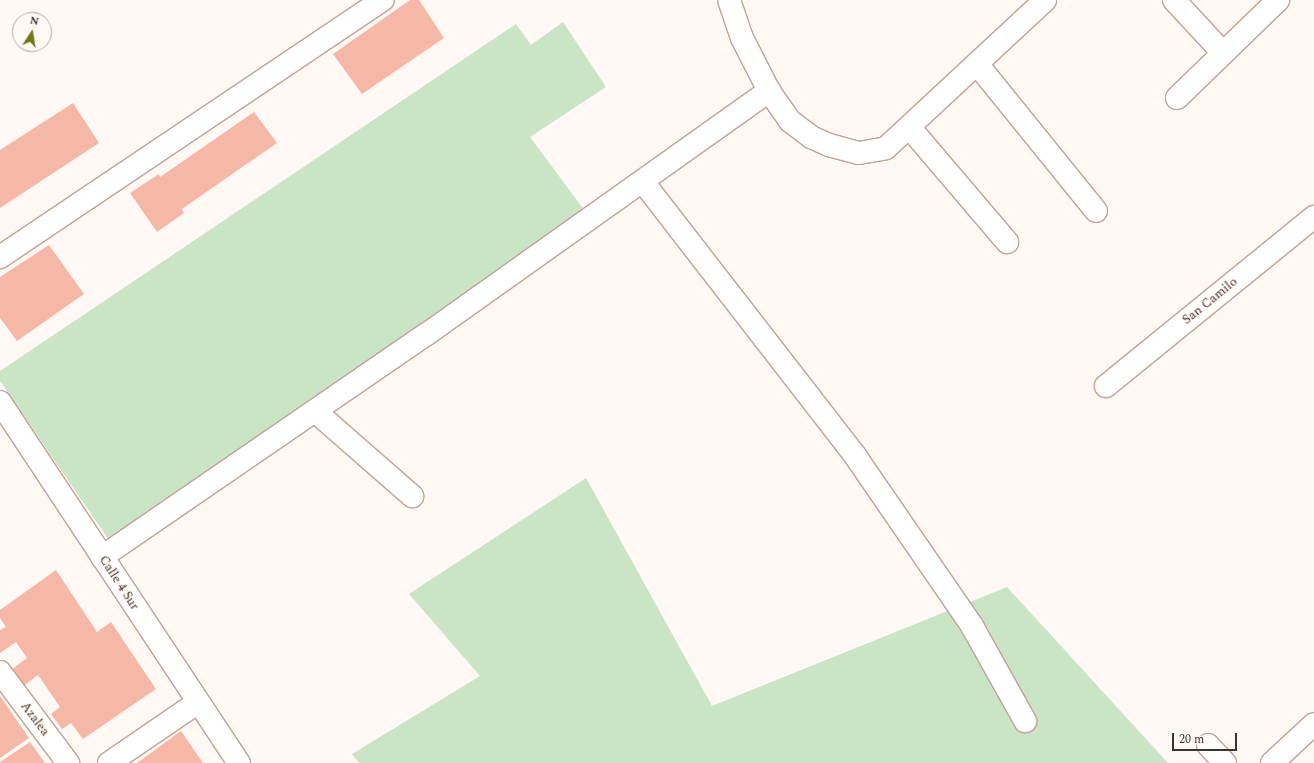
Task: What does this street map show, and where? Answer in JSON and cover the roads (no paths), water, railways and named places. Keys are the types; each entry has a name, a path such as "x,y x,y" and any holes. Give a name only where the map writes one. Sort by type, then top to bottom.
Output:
{"street":[{"path":"0,258 383,0"},
{"path":"729,0 742,38 769,91 790,121 811,137 829,145 859,153 886,148 910,128 1045,0"},
{"path":"1174,0 1223,53"},
{"path":"1177,98 1278,0"},
{"path":"977,64 1096,211"},
{"path":"102,558 316,412 643,182 769,91"},
{"path":"910,128 1007,242"},
{"path":"643,182 856,457 972,626 1025,721"},
{"name":"San Camilo","path":"1106,386 1314,217"},
{"name":"Calle 4 Sur","path":"0,402 197,703 239,763"},
{"path":"316,412 412,496"},
{"name":"Azalea","path":"1,675 68,763"},
{"path":"109,763 197,703"},
{"path":"1272,763 1314,724"},
{"path":"1208,745 1225,763"}]}
